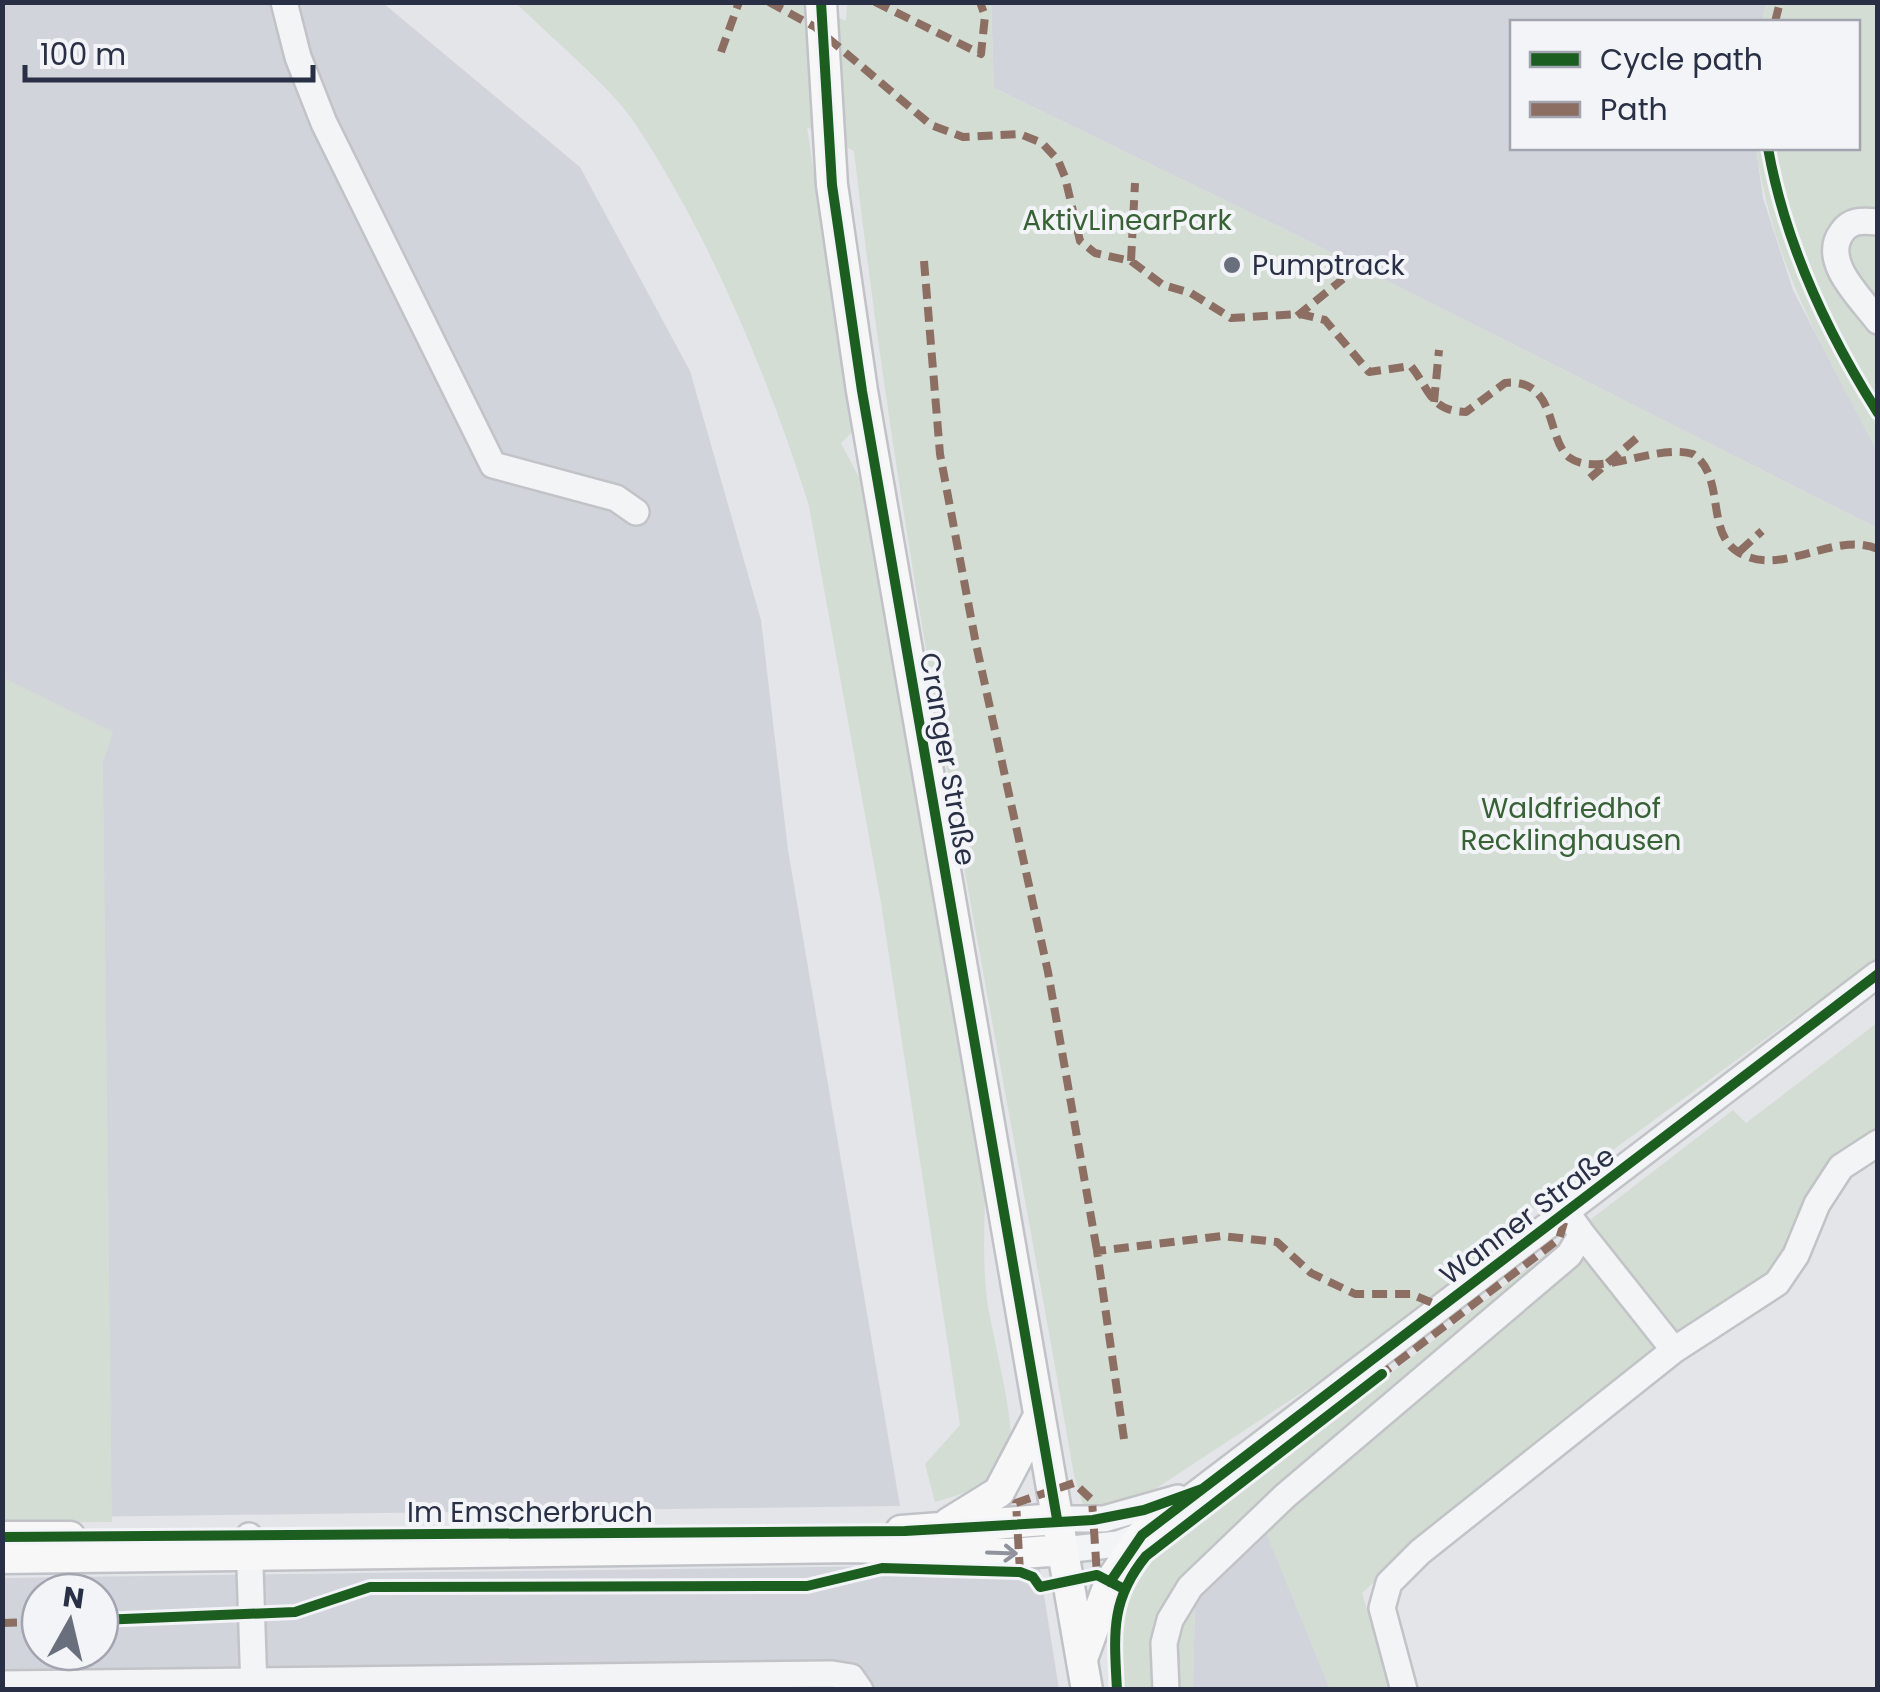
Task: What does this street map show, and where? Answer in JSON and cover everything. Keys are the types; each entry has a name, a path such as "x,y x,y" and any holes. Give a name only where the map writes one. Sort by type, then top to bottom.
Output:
{"main road":[{"name":"Cranger Straße","path":"821,2 832,185 862,391 1087,1690"},
{"path":"939,1539 999,1492 1039,1416"},
{"name":"Im Emscherbruch","path":"2,1558 250,1546 939,1539 1058,1519"},
{"path":"1082,1659 1110,1582 1142,1535"},
{"name":"Im Emscherbruch","path":"2,1537 250,1546"},
{"name":"Im Emscherbruch","path":"939,1539 1008,1554 1063,1550"}],"street":[{"path":"284,2 298,57 324,123 492,465 616,498 636,512"},
{"path":"1878,222 1861,220 1846,226 1835,252 1839,268 1878,321"},
{"name":"Wanner Straße","path":"1063,1550 1118,1544 1142,1535 1878,974"},
{"path":"1404,1690 1382,1608 1389,1584 1420,1552 1674,1350 1776,1283 1796,1255 1817,1204 1842,1168 1878,1143"},
{"path":"1567,1213 1674,1350"},
{"path":"1166,1690 1164,1643 1170,1620 1190,1587 1285,1496 1570,1255 1582,1234"},
{"name":"Wanner Straße","path":"1058,1519 1104,1519 1202,1489"},
{"path":"250,1546 254,1685"},
{"path":"2,1684 254,1685 844,1674 859,1684 860,1690"}],"shaded area":[{"path":"2,3 383,3 580,167 690,371 761,620 788,850 900,1506 3,1518"},
{"path":"991,3 1766,3 1762,20 1510,20 1510,150 1756,150 1763,198 1793,290 1877,451 1877,528 1284,229 994,88"},
{"path":"1265,1527 1330,1689 1193,1690 1195,1592"},
{"path":"1039,1564 1059,1689 3,1689 2,1578 20,1578 20,1672 120,1672 120,1576"}],"green space":[{"path":"516,3 803,3 846,21 847,3 991,3 994,88 1284,229 1877,528 1877,958 1526,1213 1456,1277 1330,1374 1149,1493 1110,1504 1083,1506 1074,1475 926,649 875,318 854,151 807,127 853,431 841,443 863,485 985,1199 987,1300 1010,1423 1009,1453 996,1473 968,1491 935,1502 925,1464 960,1425 881,903 809,506 735,308 662,166 624,108"},
{"path":"1766,3 1877,3 1877,451 1819,341 1788,268 1774,231 1756,150 1860,150 1860,20 1762,20"},
{"path":"2,677 113,732 103,762 112,1522 3,1523"},
{"path":"1877,1023 1877,1134 1806,1213 1769,1279 1442,1522 1362,1593 1391,1689 1330,1689 1264,1528 1195,1592 1193,1689 1122,1690 1124,1615 1136,1585 1161,1550 1733,1110 1746,1123"}],"marked path":[{"path":"721,52 739,2"},
{"path":"769,2 815,27 931,125 963,137 1020,134 1042,143 1058,160 1065,177 1080,241 1095,253 1131,261 1163,285 1191,293 1231,318 1300,314 1325,320 1369,372 1411,366 1432,398 1454,411 1466,412 1505,383 1522,384 1543,400 1562,450 1582,463 1612,463 1663,453 1693,454 1709,476 1728,543 1755,559 1790,558 1844,545 1878,549"},
{"path":"875,2 981,54 985,16 980,2"},
{"path":"1776,20 1780,2"},
{"path":"1131,261 1135,183"},
{"path":"924,261 940,454 976,644 1048,972 1097,1251"},
{"path":"1297,316 1343,279"},
{"path":"1434,402 1439,350"},
{"path":"1590,478 1638,437"},
{"path":"1740,551 1762,531"},
{"path":"1378,1377 1559,1239 1567,1213"},
{"path":"1124,1439 1097,1251 1222,1236 1277,1242 1311,1273 1355,1294 1411,1294 1442,1307"},
{"path":"1020,1572 1016,1503 1074,1483 1092,1500 1097,1575"},
{"path":"2,1623 20,1623"}],"cycle path":[{"path":"821,2 832,185 862,391 1057,1519"},
{"path":"1768,150 1785,218 1810,286 1878,413"},
{"path":"1110,1582 1142,1535 1878,974"},
{"path":"1117,1690 1115,1635 1120,1603 1146,1556 1382,1374"},
{"path":"2,1537 905,1531 1093,1520 1144,1510 1202,1489"},
{"path":"120,1619 295,1612 370,1587 807,1586 882,1568 1020,1572 1033,1577 1040,1587 1097,1575 1122,1588"}],"place":[{"name":"Pumptrack","path":"1232,265"}],"park label":[{"name":"AktivLinearPark","path":"1127,220"},
{"name":"Waldfriedhof Recklinghausen","path":"1571,824"}]}
